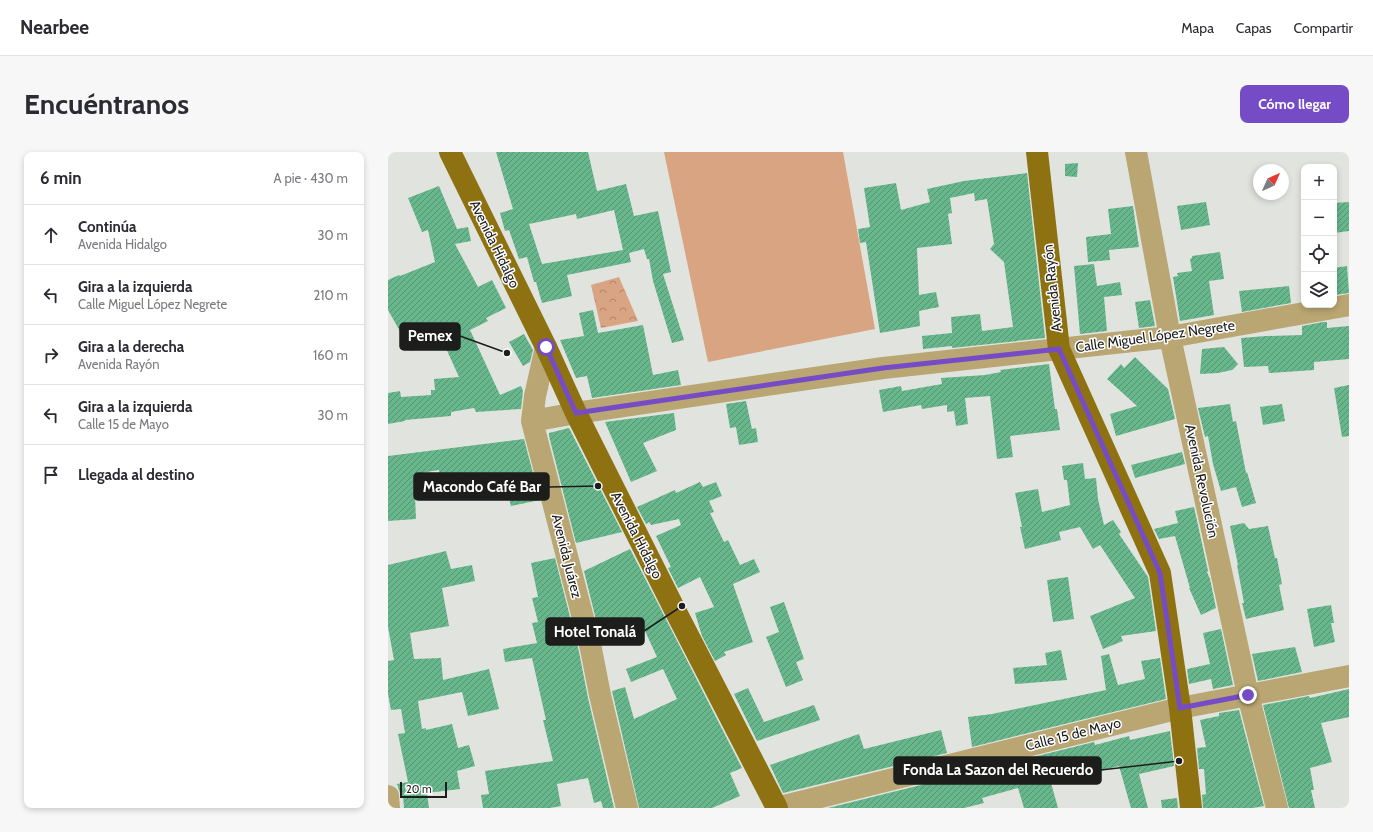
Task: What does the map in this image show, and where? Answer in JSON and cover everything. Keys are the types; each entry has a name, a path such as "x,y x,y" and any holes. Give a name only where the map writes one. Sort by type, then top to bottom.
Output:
{"main road":[{"name":"Avenida Hidalgo","path":"450,152 546,347 576,413 777,808"},
{"name":"Avenida Rayón","path":"1037,152 1059,349 1160,573 1180,708 1191,808"}],"street":[{"name":"Avenida Revolución","path":"1136,152 1170,337 1248,695 1277,808"},
{"name":"Calle Miguel López Negrete","path":"532,421 576,413 883,368 1170,337 1349,305"},
{"path":"532,421 535,396 546,347"},
{"name":"Avenida Juárez","path":"532,421 591,649 600,695 627,808"},
{"name":"Calle 15 de Mayo","path":"777,808 1180,708 1349,676"},
{"path":"388,796 389,808"}],"green space":[{"path":"664,152 843,152 875,329 708,362"},
{"path":"619,277 638,321 601,328 591,285"}],"building":[{"path":"496,152 588,152 597,191 626,184 634,216 658,211 671,272 663,274 684,340 672,343 653,281 649,259 647,259 644,249 629,253 631,262 567,275 572,296 542,303 527,257 519,259 509,230 505,231 500,213 513,209","holes":["614,210 623,250 542,264 529,224 576,214 577,219"]},
{"path":"1078,163 1077,177 1065,176 1065,164"},
{"path":"1027,173 1045,338 952,348 952,346 923,349 922,336 952,333 951,317 980,314 982,331 1013,327 1004,262 990,249 994,244 987,199 975,201 974,193 950,198 952,213 948,214 952,244 917,248 919,295 936,292 939,307 919,311 920,326 880,333 866,242 860,243 858,229 870,227 864,188 896,183 901,210 930,202 927,189 964,181"},
{"path":"439,186 457,229 468,227 471,241 455,244 478,287 492,280 506,308 486,318 488,321 470,330 500,395 521,386 523,391 521,409 476,412 474,408 451,412 451,416 405,420 388,424 388,393 400,391 401,397 431,395 431,390 435,390 434,379 459,377 444,344 439,346 436,341 411,351 388,310 388,280 435,262 428,230 422,232 408,198"},
{"path":"1206,202 1210,225 1181,230 1177,206"},
{"path":"1349,202 1349,231 1337,233 1337,203"},
{"path":"1133,206 1139,247 1109,250 1110,260 1088,262 1086,237 1111,234 1108,209"},
{"path":"1220,252 1224,279 1209,281 1214,315 1180,321 1173,277 1178,276 1177,273 1192,271 1190,259 1192,256"},
{"path":"1094,264 1097,286 1120,282 1122,295 1104,297 1107,331 1080,334 1074,266"},
{"path":"1347,266 1349,293 1337,295 1337,268"},
{"path":"1289,286 1291,303 1242,312 1239,291"},
{"path":"1150,300 1155,326 1139,328 1135,302"},
{"path":"593,310 598,333 643,325 653,375 678,370 681,385 592,398 587,376 576,378 560,340 584,336 579,313"},
{"path":"1327,322 1327,328 1349,326 1349,359 1314,362 1314,370 1269,373 1268,366 1244,367 1241,338 1302,335 1302,326"},
{"path":"524,334 533,350 530,362 523,366 509,342"},
{"path":"1224,347 1238,364 1232,370 1218,373 1200,374 1202,349"},
{"path":"1135,357 1168,389 1175,419 1116,436 1110,414 1137,406 1107,379 1121,364 1124,368"},
{"path":"1049,364 1055,409 1057,409 1060,430 1010,436 1013,457 997,459 990,396 965,398 968,424 956,426 954,411 947,412 947,405 922,409 921,405 883,412 879,390 901,386 902,391 942,384 941,378 985,375 1001,372 1000,370"},
{"path":"1349,385 1349,436 1342,437 1334,388"},
{"path":"746,401 752,429 756,428 758,442 739,445 736,427 730,428 726,404"},
{"path":"1230,404 1233,422 1236,421 1246,473 1247,472 1256,503 1242,507 1236,487 1221,491 1213,464 1208,436 1205,437 1198,408"},
{"path":"1282,404 1285,421 1263,425 1260,407"},
{"path":"674,413 676,430 643,443 657,471 631,482 605,422"},
{"path":"569,428 622,532 576,543 549,436 549,433"},
{"path":"524,439 540,500 511,506 505,483 441,492 439,470 414,474 416,519 388,521 388,456"},
{"path":"1182,452 1185,464 1135,478 1131,465"},
{"path":"1083,463 1085,479 1096,478 1098,499 1104,525 1113,520 1121,532 1119,534 1148,577 1156,631 1121,636 1123,641 1103,649 1090,616 1135,598 1100,545 1093,549 1080,527 1059,532 1061,540 1025,549 1015,493 1038,489 1042,512 1070,505 1067,480 1064,480 1062,466"},
{"path":"700,482 703,487 716,482 722,496 709,501 714,512 710,513 724,542 728,540 740,565 754,559 760,572 733,584 753,642 724,652 726,655 715,661 702,636 695,613 714,607 700,577 678,588 668,568 671,567 656,536 681,525 679,519 651,525 649,522 646,524 637,507 675,490 676,493"},
{"path":"1194,507 1216,608 1201,615 1189,588 1175,536 1159,539 1154,529 1178,523 1175,511"},
{"path":"1244,523 1249,529 1268,526 1275,558 1277,558 1282,584 1279,585 1284,610 1246,619 1242,603 1244,603 1238,565 1230,526"},
{"path":"630,549 742,768 730,773 740,796 712,808 639,808 612,691 625,687 634,719 677,699 663,669 631,682 626,669 657,657 639,618 600,636 584,571"},
{"path":"446,551 451,569 472,565 475,581 442,588 449,626 410,633 414,659 441,658 443,680 489,669 499,709 468,716 462,692 418,701 422,729 426,728 426,730 452,724 458,748 469,745 475,766 457,771 460,789 427,793 429,808 404,808 403,796 401,796 397,784 408,782 398,734 405,733 401,709 391,710 388,694 388,661 394,660 388,627 388,565"},
{"path":"555,558 579,652 588,698 614,808 603,808 601,801 594,803 588,778 557,784 561,806 550,808 483,808 481,795 489,794 485,771 553,761 543,720 546,720 532,658 505,662 503,649 537,643 532,623 538,622 532,598 538,597 531,563"},
{"path":"1068,577 1074,619 1053,622 1047,580"},
{"path":"784,602 804,659 796,662 803,680 786,687 766,637 779,632 770,607"},
{"path":"1331,605 1334,623 1331,623 1335,642 1314,647 1307,609"},
{"path":"1221,629 1233,685 1213,689 1211,679 1189,684 1187,669 1210,664 1203,633"},
{"path":"1295,647 1302,672 1258,681 1252,654"},
{"path":"1061,650 1067,680 1015,684 1013,668 1047,665 1045,653"},
{"path":"1109,654 1118,685 1145,679 1141,661 1160,658 1166,699 972,747 968,717 992,714 1106,690 1101,656"},
{"path":"748,688 764,722 814,705 820,720 757,741 734,694"},
{"path":"1349,689 1349,717 1321,723 1332,762 1310,768 1314,790 1311,790 1315,808 1289,808 1263,705 1309,696 1310,698"},
{"path":"1239,710 1264,806 1253,808 1203,808 1202,795 1206,794 1204,769 1199,769 1197,748 1206,747 1200,720 1219,716 1219,713"},
{"path":"941,730 947,753 783,793 770,765 859,734 864,749"},
{"path":"1170,731 1174,766 1139,774 1148,808 1131,808 1119,766 1051,783 1058,808 1024,808 1018,788 982,798 984,803 964,808 828,808 1094,742 1095,745 1129,736 1130,740"},
{"path":"1177,798 1178,808 1162,808 1161,800"}],"place":[{"name":"Pemex","path":"507,353"},
{"name":"Macondo Café Bar","path":"598,486"},
{"name":"Hotel Tonalá","path":"682,606"},
{"name":"Fonda La Sazon del Recuerdo","path":"1179,761"}],"route":[{"path":"546,347 576,413 883,368 1059,349 1160,573 1180,708 1248,695"}]}
